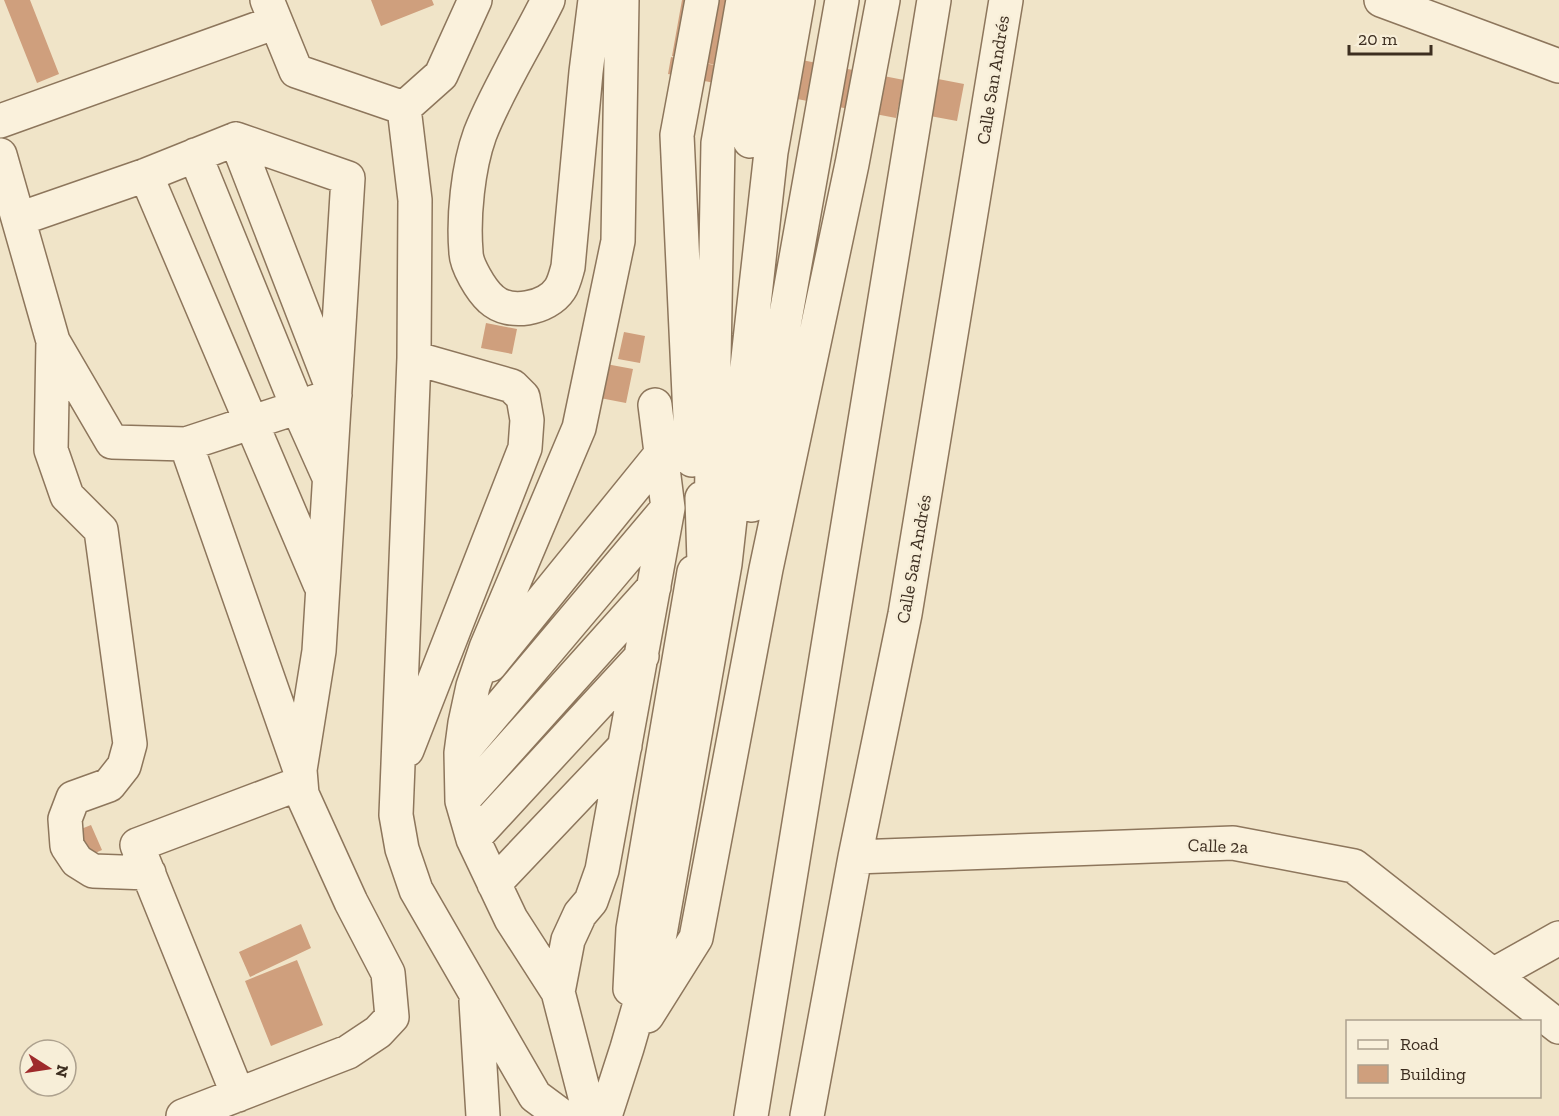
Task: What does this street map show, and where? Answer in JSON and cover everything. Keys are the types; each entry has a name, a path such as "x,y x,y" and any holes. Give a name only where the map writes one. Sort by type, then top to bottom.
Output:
{"street":[{"path":"404,108 441,75 475,0"},
{"path":"548,0 480,135 468,179 466,254 476,279 492,301 511,308 529,308 545,304 560,289 568,267 595,0"},
{"path":"590,1116 558,992 511,919 471,807 473,686 486,648 579,428 618,241 622,0"},
{"path":"627,1048 633,929 696,561 677,135 702,0"},
{"path":"627,1048 640,930 704,561 696,139 721,0"},
{"path":"627,1048 710,562 718,143 743,0"},
{"path":"627,1048 653,932 717,563 749,148 774,0"},
{"path":"627,1048 660,934 725,564 771,152 798,0"},
{"path":"604,1116 670,933 732,565 792,154 820,0"},
{"path":"627,1048 676,934 842,0"},
{"path":"627,1048 683,936 749,567 833,160 863,0"},
{"path":"627,1048 690,936 757,568 842,160 871,0"},
{"path":"627,1048 696,938 766,569 852,164 883,0"},
{"path":"751,1116 934,0"},
{"name":"Calle San Andrés","path":"807,1116 855,857 905,614 1006,0"},
{"path":"1381,0 1559,66"},
{"path":"0,121 272,11 296,71 404,108"},
{"path":"404,108 415,200 414,358 396,815 402,849 416,890 536,1106 562,1116"},
{"path":"237,139 335,395"},
{"path":"19,219 146,175 237,139 348,178 319,651 301,777 302,794 346,891 388,973 392,1017 378,1032 348,1052 183,1116"},
{"path":"0,155 53,341 112,442 186,444 335,395"},
{"path":"195,155 298,408 330,478"},
{"path":"146,175 323,590"},
{"path":"53,341 51,450 67,496 101,530 130,744 124,766 109,785 73,798 65,819 67,846 77,861 93,871 149,873"},
{"path":"397,777 525,448 527,420 523,397 512,386 414,358"},
{"path":"558,992 568,940 580,914 591,901 602,870 661,546 664,481 655,405"},
{"path":"186,444 301,777"},
{"path":"473,686 664,481"},
{"path":"471,807 664,481"},
{"path":"471,807 661,546"},
{"path":"471,807 654,587"},
{"path":"471,807 648,622"},
{"path":"471,807 640,667"},
{"path":"471,807 625,746"},
{"path":"238,1095 137,844 301,777"},
{"name":"Calle 2a","path":"855,857 1233,843 1354,866 1559,1027"},
{"path":"1493,975 1559,938"},
{"path":"475,993 483,1116"}],"building":[{"path":"4,0 30,0 59,74 37,83"},
{"path":"371,0 432,0 434,5 381,26"},
{"path":"682,0 745,0 746,49 904,80 896,118 668,74 671,57 736,69 672,56"},
{"path":"938,79 964,84 957,121 930,116"},
{"path":"486,323 517,329 512,354 481,348"},
{"path":"624,332 645,336 640,363 618,359"},
{"path":"606,364 633,369 626,403 600,398"},
{"path":"91,825 102,850 86,857 76,831"},
{"path":"301,924 311,948 250,977 239,952"},
{"path":"297,960 323,1025 271,1046 245,981"}]}
